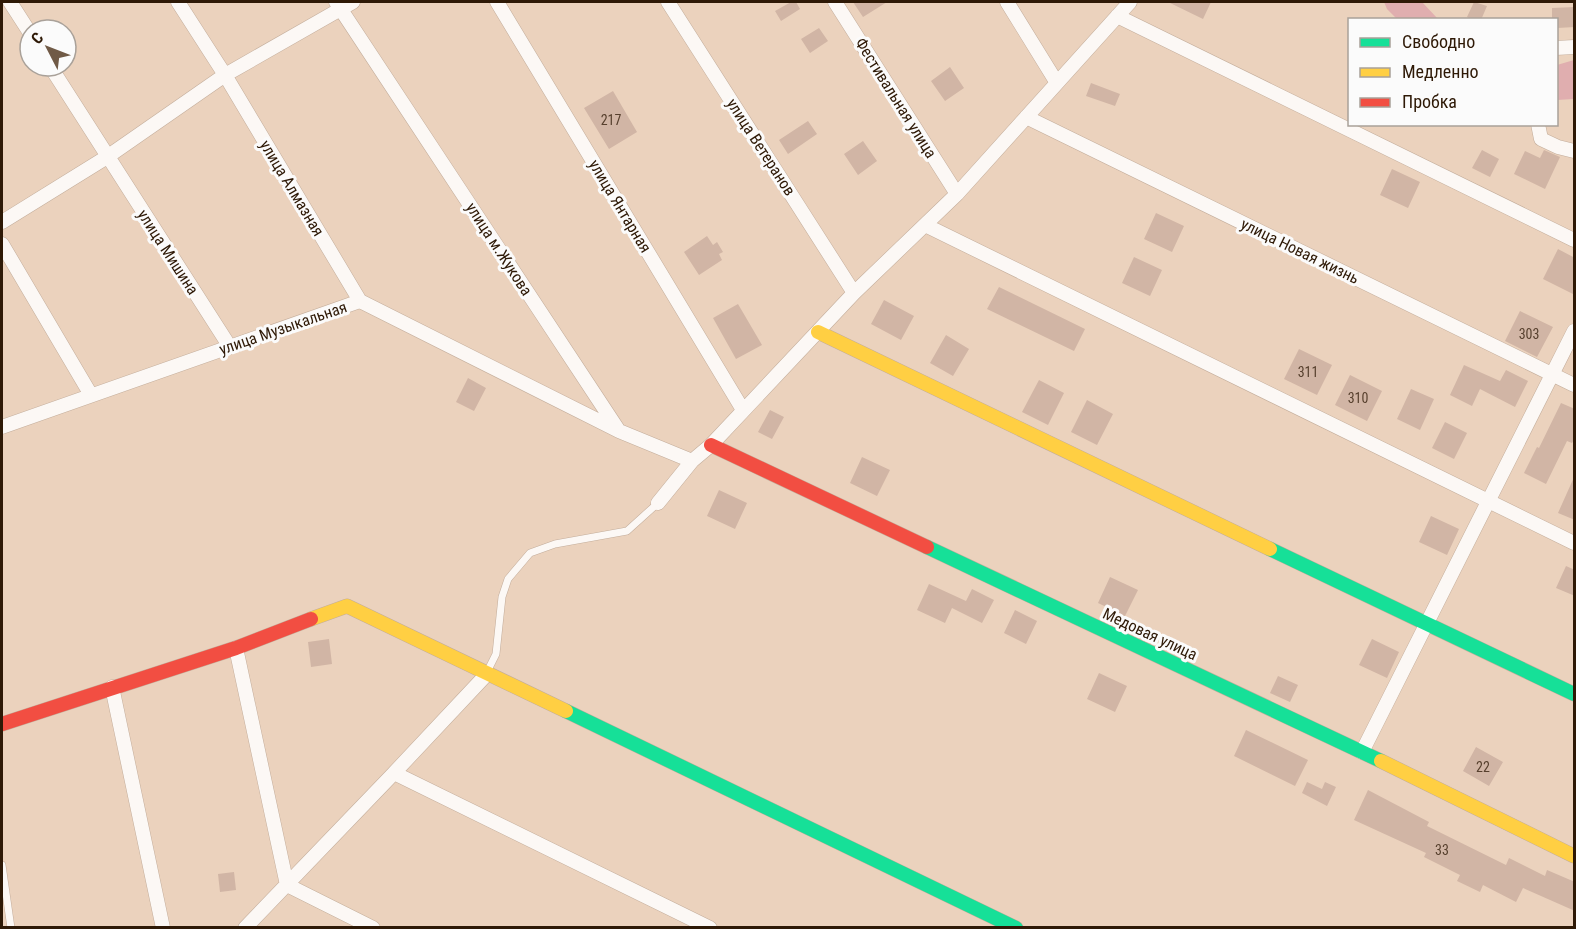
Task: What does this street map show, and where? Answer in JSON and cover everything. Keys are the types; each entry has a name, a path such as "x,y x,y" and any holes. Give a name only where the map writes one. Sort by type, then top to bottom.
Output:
{"street":[{"path":"10,2 20,18"},
{"name":"улица Алмазная","path":"178,2 225,75 360,301"},
{"name":"улица Янтарная","path":"497,2 743,410"},
{"name":"улица Ветеранов","path":"668,2 854,293"},
{"name":"Фестивальная улица","path":"835,2 957,194"},
{"path":"1007,2 1057,83"},
{"path":"658,503 692,460 711,445 854,293 957,194 1130,2"},
{"path":"2,222 107,157 225,75 343,4"},
{"name":"улица м.Жукова","path":"343,4 619,431"},
{"path":"1117,16 1575,240"},
{"path":"1558,48 1575,46"},
{"name":"улица Мишина","path":"58,78 230,347"},
{"name":"улица Новая жизнь","path":"1026,117 1575,385"},
{"path":"1538,126 1541,139 1558,147 1575,151"},
{"path":"925,225 1575,543"},
{"path":"2,244 91,395"},
{"name":"улица Музыкальная","path":"2,427 360,301 619,431"},
{"path":"818,332 1575,694"},
{"path":"1362,752 1575,332"},
{"path":"619,431 692,460"},
{"name":"Медовая улица","path":"711,445 1362,752 1575,856"},
{"path":"2,724 236,648 347,606 1016,927"},
{"path":"236,648 286,885"},
{"path":"245,927 487,674"},
{"path":"112,687 164,927"},
{"path":"394,773 710,927"},
{"path":"286,885 373,927"}],"lane":[{"path":"487,674 496,654 502,597 508,579 530,553 555,544 627,531 658,503"},
{"path":"2,865 11,927"}],"shaded area":[{"path":"1384,2 1422,2 1437,18 1396,18"},
{"path":"1574,60 1574,99 1558,100 1558,65"}],"building":[{"path":"791,2 796,2 800,9 781,21 775,11"},
{"path":"853,2 887,2 863,17"},
{"path":"1168,2 1211,2 1203,19"},
{"path":"1474,2 1487,6 1482,18 1467,17"},
{"path":"1575,7 1575,27 1558,28 1558,18 1552,18 1552,8"},
{"path":"819,28 828,41 810,53 801,39"},
{"path":"950,67 964,88 945,101 931,81"},
{"path":"1091,83 1120,94 1115,106 1086,96"},
{"path":"613,91 637,132 609,149 584,108"},
{"path":"808,121 817,134 788,154 779,140"},
{"path":"863,141 877,161 858,175 844,154"},
{"path":"1482,150 1499,159 1490,177 1472,168"},
{"path":"1544,150 1560,157 1545,189 1514,174 1525,151 1540,158"},
{"path":"1392,169 1420,182 1408,208 1380,195"},
{"path":"1156,213 1184,226 1172,252 1144,239"},
{"path":"707,236 713,245 717,242 723,252 719,254 722,260 699,275 684,252"},
{"path":"1558,249 1575,258 1575,295 1543,279"},
{"path":"1134,257 1162,270 1150,296 1122,283"},
{"path":"999,287 1085,329 1074,351 987,309"},
{"path":"884,300 914,316 901,340 871,324"},
{"path":"738,304 762,345 736,359 713,318"},
{"path":"1520,311 1553,327 1537,357 1505,341"},
{"path":"946,335 969,349 953,376 930,363"},
{"path":"1299,349 1332,365 1317,395 1284,379"},
{"path":"1464,365 1500,381 1506,370 1528,381 1515,407 1480,389 1472,406 1450,395"},
{"path":"1350,375 1382,391 1367,421 1335,405"},
{"path":"468,378 486,388 474,411 456,402"},
{"path":"1039,380 1064,393 1048,425 1022,412"},
{"path":"1411,389 1434,399 1420,430 1397,419"},
{"path":"1087,400 1113,414 1097,445 1071,432"},
{"path":"1561,403 1575,409 1575,438 1572,443 1567,441 1546,484 1524,473"},
{"path":"770,410 784,417 772,439 758,432"},
{"path":"1445,422 1467,433 1454,459 1432,448"},
{"path":"862,457 890,470 877,496 850,483"},
{"path":"1575,475 1575,520 1558,513"},
{"path":"719,490 747,503 735,529 707,516"},
{"path":"1431,516 1459,529 1447,555 1419,542"},
{"path":"1566,566 1575,570 1575,596 1556,588"},
{"path":"1110,577 1138,590 1125,616 1098,603"},
{"path":"929,584 966,601 972,589 994,600 982,623 952,608 945,623 917,610"},
{"path":"1015,610 1037,621 1026,644 1004,633"},
{"path":"329,639 332,664 311,667 308,642"},
{"path":"1372,639 1399,652 1387,678 1359,665"},
{"path":"1099,673 1127,686 1115,712 1087,699"},
{"path":"1278,676 1298,685 1290,702 1270,693"},
{"path":"1246,730 1308,760 1295,786 1234,756"},
{"path":"1476,747 1503,762 1489,786 1463,771"},
{"path":"1307,782 1322,789 1325,782 1336,787 1327,806 1302,793"},
{"path":"1368,790 1429,822 1427,826 1506,865 1509,858 1545,876 1547,870 1575,882 1575,911 1523,888 1516,902 1483,885 1480,892 1457,881 1460,875 1424,857 1426,853 1354,820"},
{"path":"234,872 236,890 220,892 218,874"}],"traffic: fast":[{"path":"927,547 1381,761"},
{"path":"1270,549 1574,694"},
{"path":"566,711 1016,928"}],"traffic: slow":[{"path":"818,332 1270,549"},
{"path":"311,619 347,606 566,711"},
{"path":"1381,761 1574,856"}],"traffic: jam":[{"path":"711,445 927,547"},
{"path":"2,724 236,648 311,619"}]}
